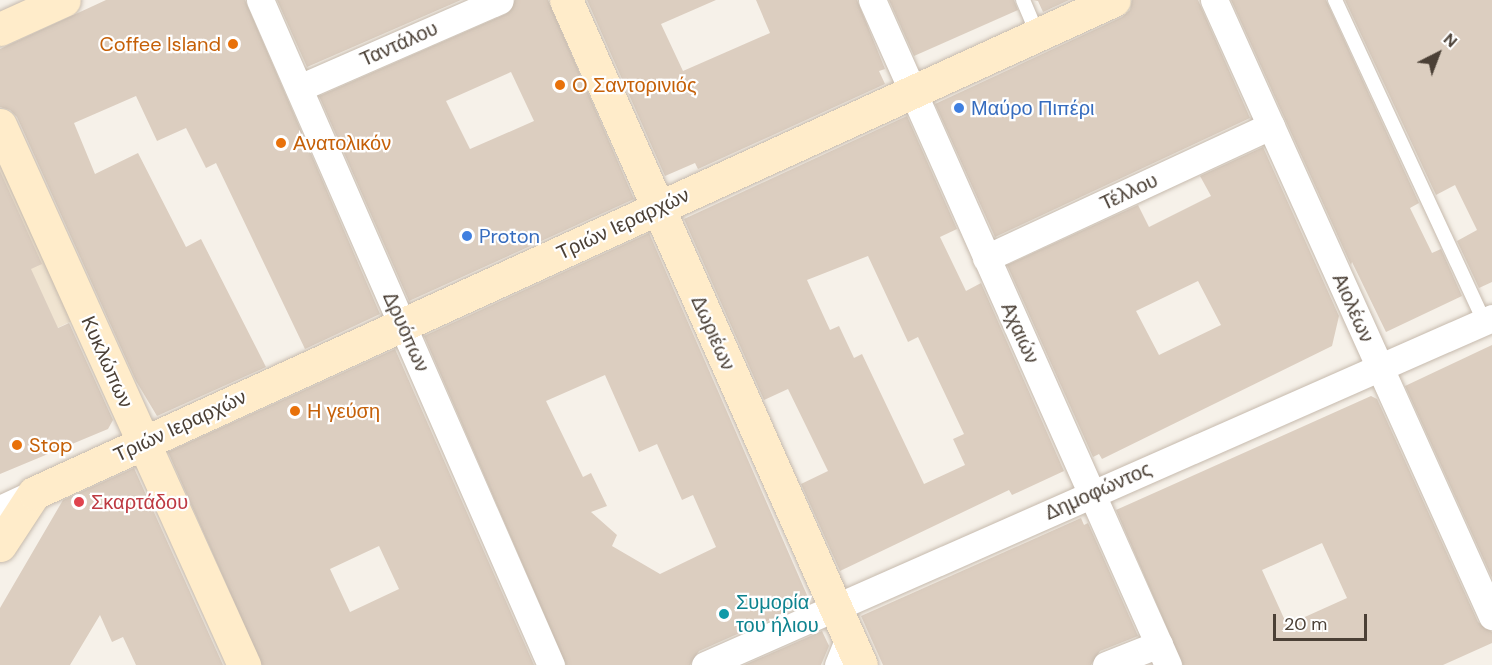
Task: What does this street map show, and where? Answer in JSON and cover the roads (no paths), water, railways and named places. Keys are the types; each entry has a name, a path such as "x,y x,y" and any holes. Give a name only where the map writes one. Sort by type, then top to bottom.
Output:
{"street":[{"path":"0,28 64,0"},
{"name":"Δρυόπων","path":"260,0 551,665"},
{"name":"Ταντάλου","path":"299,88 500,0"},
{"name":"Δωριέων","path":"566,0 835,607 849,656"},
{"name":"Αχαιών","path":"872,0 1163,655"},
{"name":"Τριών Ιεραρχών","path":"0,509 1114,0"},
{"name":"Αιολέων","path":"1214,0 1492,616"},
{"name":"Κυκλώπων","path":"0,125 243,665"},
{"name":"Τέλλου","path":"986,258 1271,126"},
{"name":"Δημοφώντος","path":"705,665 1488,319"},
{"path":"0,545 34,493"},
{"path":"1106,665 1163,655"}],"lane":[{"path":"1023,0 1038,35"},
{"path":"1335,0 1488,319"}],"place":[{"name":"Coffee Island","path":"233,44"},
{"name":"Ο Σαντορινιός","path":"560,85"},
{"name":"Μαύρο Πιπέρι","path":"959,108"},
{"name":"Ανατολικόν","path":"281,143"},
{"name":"Proton","path":"467,236"},
{"name":"Η γεύση","path":"295,411"},
{"name":"Stop","path":"17,445"},
{"name":"Σκαρτάδου","path":"79,502"},
{"name":"Συμορία του ήλιου","path":"724,614"}]}
